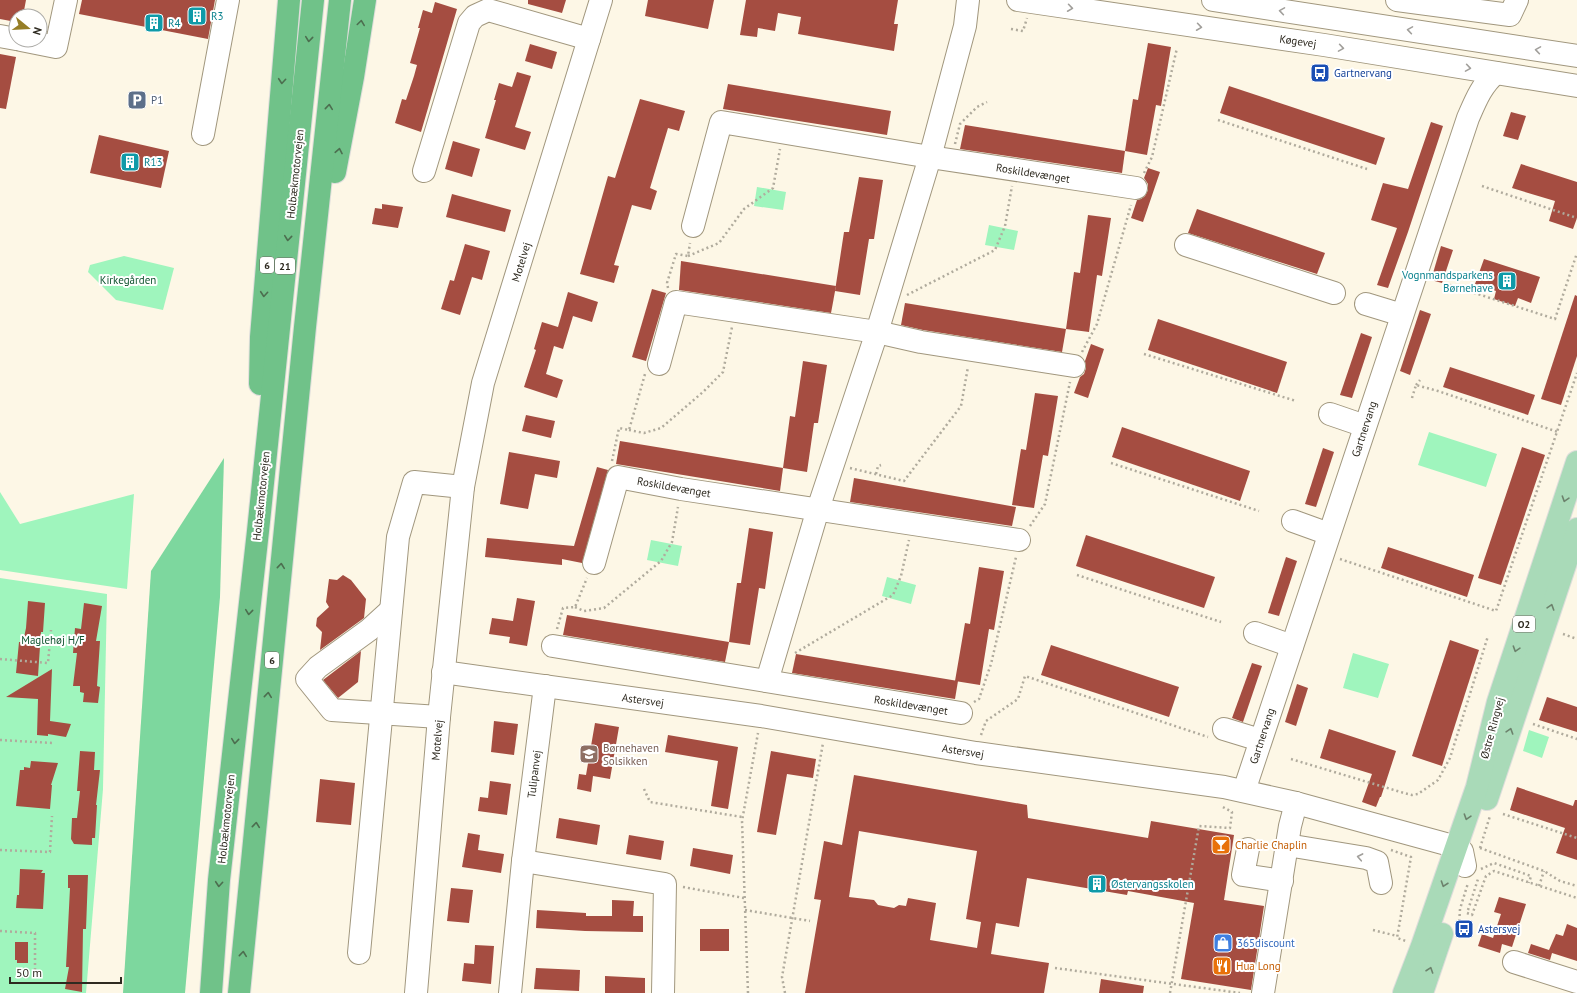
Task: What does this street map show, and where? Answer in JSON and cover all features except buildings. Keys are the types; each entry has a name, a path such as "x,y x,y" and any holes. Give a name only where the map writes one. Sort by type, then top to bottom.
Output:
{"highway":[{"name":"6","path":"258,531 261,337 289,0"},
{"name":"Holbækmotorvejen","path":"211,993 219,880 258,531 313,0"},
{"name":"21","path":"305,327 340,0"},
{"name":"6","path":"239,993 305,327 353,77 365,0"}],"main road":[{"name":"Østre Ringvej","path":"1404,993 1422,946 1471,863 1477,787 1498,702 1577,462"},
{"name":"Østre Ringvej","path":"1422,993 1471,863 1577,529"}],"street":[{"path":"48,45 56,47 66,0"},
{"path":"203,134 228,0"},
{"name":"Motelvej","path":"416,993 443,672 463,487 483,383 601,0"},
{"path":"770,674 818,510 877,332 930,157 965,26 968,0"},
{"name":"Køgevej","path":"1018,0 1317,44 1577,86"},
{"path":"1213,0 1577,56"},
{"path":"1397,0 1510,15 1517,0"},
{"path":"424,171 469,23 475,16 488,10 589,39"},
{"name":"Gartnervang","path":"1234,789 1260,740 1468,118 1484,85 1489,78 1496,73"},
{"name":"Roskildevænget","path":"693,226 721,122 930,157 1136,188"},
{"path":"1186,245 1334,293"},
{"path":"658,364 676,302 877,332 921,342 1074,366"},
{"path":"1366,304 1402,315"},
{"path":"1330,414 1365,426"},
{"path":"594,563 618,477"},
{"name":"Roskildevænget","path":"618,477 681,489 1019,540"},
{"path":"359,952 398,537 414,482 463,487"},
{"path":"1293,522 1326,543"},
{"path":"391,610 369,630 318,667 307,679 332,710 439,717"},
{"path":"1255,633 1292,646"},
{"name":"Roskildevænget","path":"553,646 770,674 961,713"},
{"name":"Astersvej","path":"443,672 761,716 976,753 1234,789 1296,802 1471,863"},
{"name":"Tulipanvej","path":"510,993 523,861 545,686"},
{"path":"1224,729 1260,740"},
{"path":"1263,993 1290,826 1296,802"},
{"path":"1287,845 1366,858 1377,862 1381,884"},
{"path":"1248,849 1243,875 1282,880"},
{"path":"523,861 665,884 663,993"},
{"path":"1514,962 1577,982"}],"path":[{"path":"957,161 959,147 955,146 960,124 977,107 987,102"},
{"path":"1218,120 1367,169"},
{"path":"676,302 669,298 667,283 676,254 688,256 719,243 744,210 773,188 783,133"},
{"path":"884,306 994,250 1005,226 1015,170"},
{"path":"1482,186 1577,218"},
{"path":"688,256 693,226"},
{"path":"1450,285 1555,319 1577,253"},
{"path":"618,477 610,466 619,428 644,433 660,428 703,392 723,372 735,311"},
{"path":"834,464 904,481 961,406 970,349"},
{"path":"1144,354 1296,401"},
{"path":"629,430 646,369 658,364"},
{"path":"1326,543 1496,611 1577,373"},
{"path":"1412,398 1416,385 1420,380"},
{"path":"1416,385 1438,391 1558,432"},
{"path":"1111,464 1260,511"},
{"path":"876,474 878,466 881,465"},
{"path":"553,646 563,608 575,607 584,611 604,608 661,561 672,542 681,489"},
{"path":"770,674 893,595 901,576 912,524"},
{"path":"575,607 594,563"},
{"path":"1077,575 1221,622"},
{"path":"0,659 48,663 51,630"},
{"path":"1563,634 1577,639"},
{"path":"1291,759 1404,793 1412,795 1418,794 1438,780 1450,758 1488,636"},
{"path":"976,753 986,721 1018,700 1025,676 1220,741 1224,729"},
{"path":"748,993 742,817 761,716"},
{"path":"1533,724 1577,739"},
{"path":"785,993 782,977 826,728"},
{"path":"0,740 53,743"},
{"path":"644,789 650,802 742,817"},
{"path":"1170,993 1199,826 1230,828 1232,812 1221,806 1234,789"},
{"path":"1503,814 1577,838"},
{"path":"0,850 50,852 52,816"},
{"path":"1377,862 1382,848 1411,857 1397,936"},
{"path":"1480,848 1544,871 1560,880 1577,886"},
{"path":"1529,883 1531,876 1494,863 1471,863 1467,911 1472,914 1486,876 1494,871 1529,883 1577,898"},
{"path":"1539,886 1544,871"},
{"path":"665,884 744,898"},
{"path":"745,910 810,921"},
{"path":"1373,930 1397,936 1397,938 1422,946"},
{"path":"0,931 35,933 35,973"},
{"path":"1055,968 1240,993"}],"green space":[{"path":"757,187 786,192 783,210 754,206"},
{"path":"989,225 1018,231 1014,250 985,245"},
{"name":"Kirkegården","path":"124,256 174,268 163,310 116,300 88,272 90,265"},
{"path":"1429,432 1497,454 1486,487 1418,465"},
{"path":"224,458 220,597 185,993 123,993 151,571"},
{"path":"0,492 20,524 134,494 127,589 0,570"},
{"path":"651,540 682,546 678,566 647,560"},
{"path":"887,577 916,585 911,604 882,596"},
{"name":"Maglehøj H/F","path":"0,578 107,594 103,789 86,993 0,993"},
{"path":"1353,653 1389,664 1378,698 1343,688"},
{"path":"1529,730 1549,737 1542,758 1523,751"}],"place":[{"name":"R3","path":"197,16"},
{"name":"R4","path":"154,23"},
{"name":"Gartnervang","path":"1320,73"},
{"name":"P1","path":"137,100"},
{"name":"R13","path":"130,162"},
{"name":"Vognmandsparkens Børnehave","path":"1507,281"},
{"name":"Børnehaven Solsikken","path":"589,754"},
{"name":"Charlie Chaplin","path":"1221,845"},
{"name":"Østervangsskolen","path":"1097,884"},
{"name":"Astersvej","path":"1464,929"},
{"name":"365discount","path":"1223,943"},
{"name":"Hua Long","path":"1222,966"}]}
